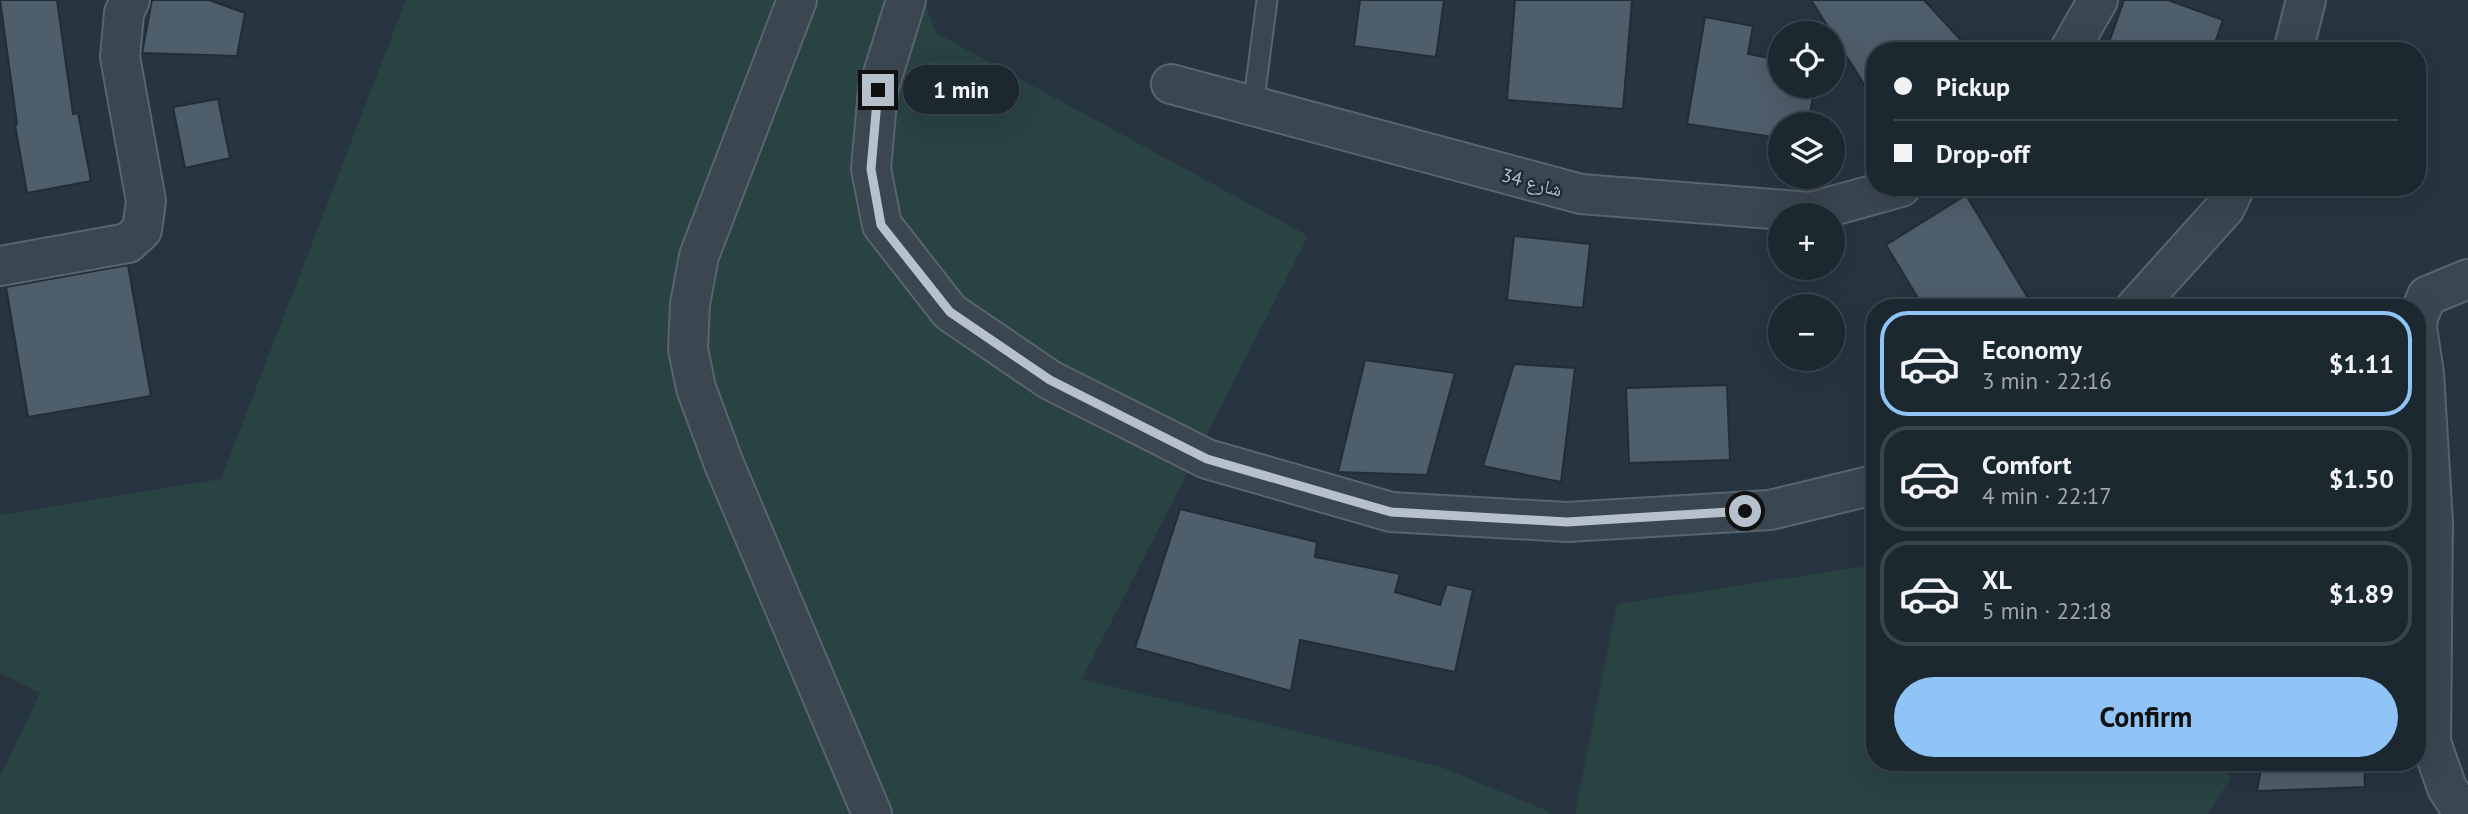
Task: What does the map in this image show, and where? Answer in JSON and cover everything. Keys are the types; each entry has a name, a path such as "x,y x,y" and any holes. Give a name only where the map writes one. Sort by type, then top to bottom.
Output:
{"street":[{"path":"0,266 128,243 142,230 146,201 120,57 124,13 130,0"},
{"path":"797,0 699,256 690,304 688,349 696,388 724,464 872,814"},
{"path":"906,0 878,90 871,169 881,225 950,312 1050,380 1170,441 1207,459 1391,512 1567,522 1770,510 1866,487"},
{"path":"2075,42 2098,0"},
{"path":"2295,42 2306,0"},
{"name":"شارع 34","path":"1171,84 1581,194 1811,212 1869,196"},
{"path":"2142,299 2225,208 2231,196"},
{"path":"2426,299 2427,296 2468,279"},
{"path":"2426,406 2433,522 2431,742 2447,788 2464,814"}],"lane":[{"path":"1253,107 1267,0"}],"green space":[{"path":"406,0 924,0 936,33 1308,236 1082,679 1441,767 1554,814 0,814 0,777 40,693 0,673 0,515 221,479"},
{"path":"1866,566 1866,771 2228,771 2231,778 2207,814 1575,814 1617,604"}],"building":[{"path":"0,0 57,0 73,114 78,113 91,181 27,193 15,125 17,124"},
{"path":"152,0 209,0 245,13 237,56 142,53"},
{"path":"1360,0 1444,0 1436,57 1354,46"},
{"path":"1515,0 1632,0 1623,109 1507,100"},
{"path":"1811,0 1924,0 1963,42 1866,42 1866,87 1845,54 1845,21 1824,21"},
{"path":"2124,0 2168,0 2223,20 2215,42 2109,42"},
{"path":"1705,17 1753,26 1748,54 1768,58 1768,98 1813,98 1810,112 1768,112 1768,136 1687,124"},
{"path":"218,99 230,158 185,168 173,107"},
{"path":"1967,196 2029,299 1919,299 1886,245"},
{"path":"1514,236 1590,244 1583,308 1507,300"},
{"path":"128,265 151,396 28,417 6,287"},
{"path":"1365,360 1455,373 1427,475 1338,472"},
{"path":"1514,364 1575,368 1561,482 1483,466"},
{"path":"1727,385 1730,460 1629,463 1626,388"},
{"path":"1180,509 1317,542 1315,557 1400,574 1395,592 1440,605 1447,584 1473,590 1455,672 1300,640 1291,691 1135,648"},
{"path":"2261,771 2364,771 2365,787 2257,791"}],"route":[{"path":"878,90 871,169 881,225 950,312 1050,380 1207,459 1391,512 1567,522 1745,511"}]}
